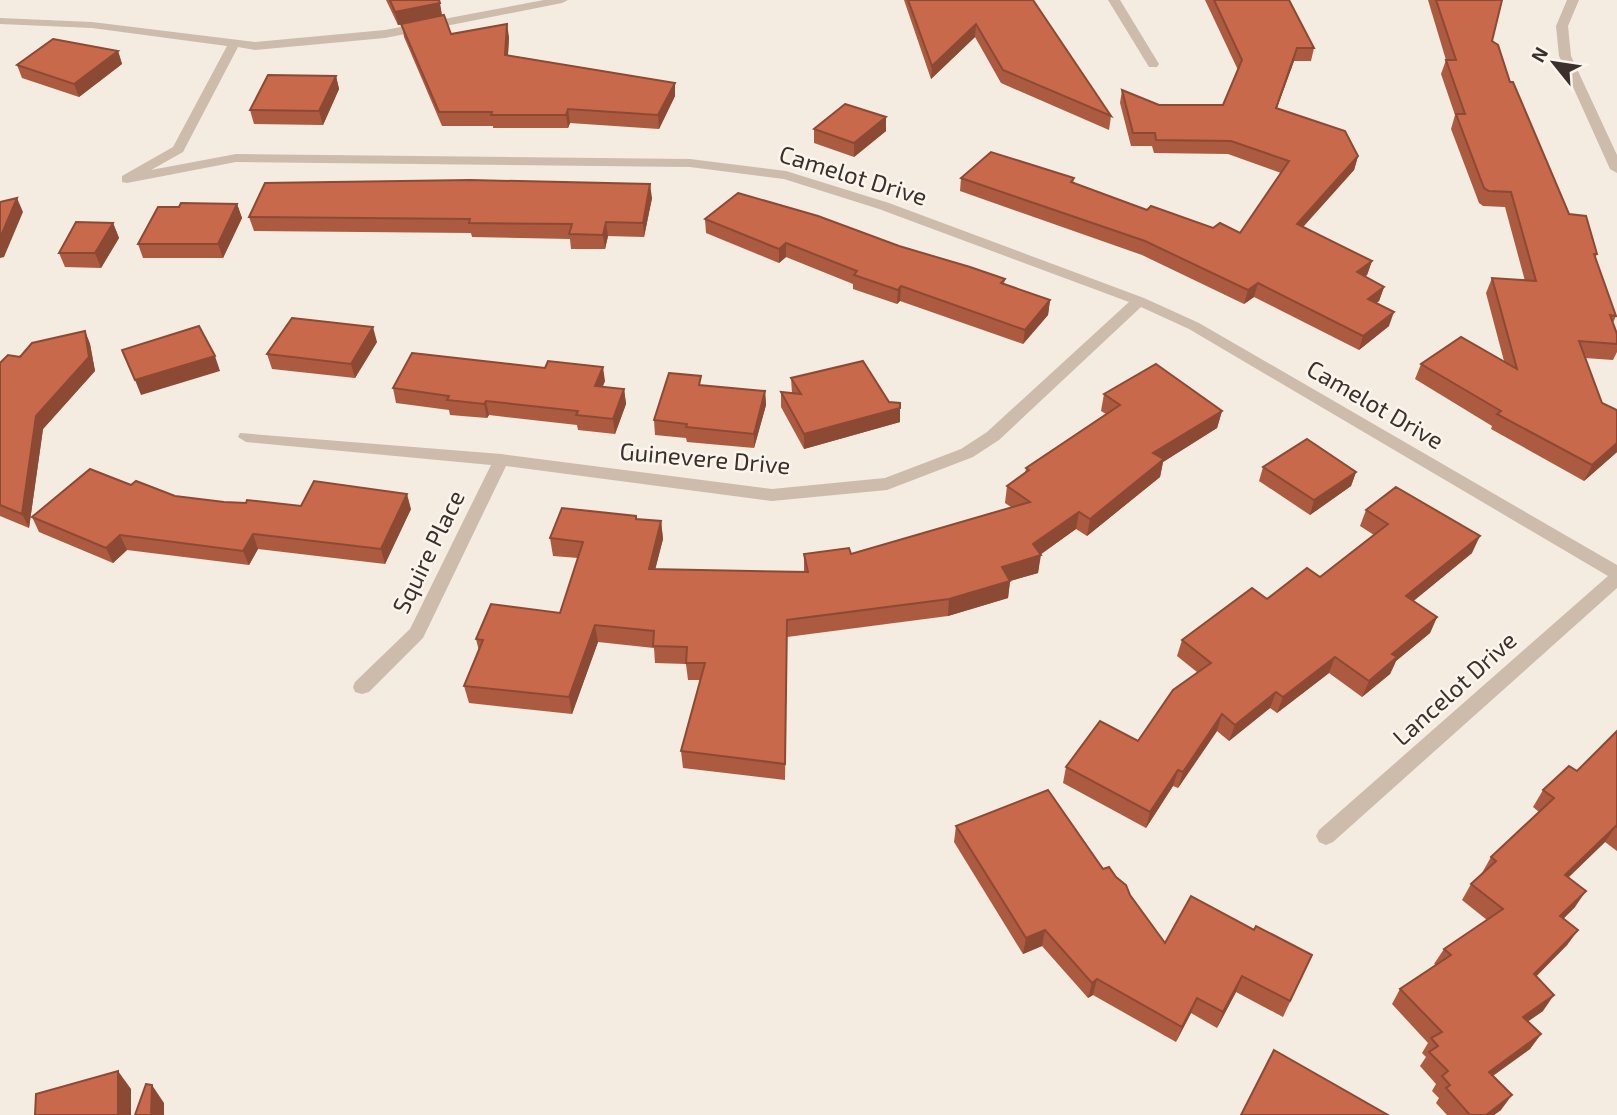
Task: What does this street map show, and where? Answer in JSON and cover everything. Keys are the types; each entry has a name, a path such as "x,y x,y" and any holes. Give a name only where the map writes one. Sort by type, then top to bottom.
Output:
{"street":[{"path":"0,21 92,24 255,46 385,34 562,0"},
{"path":"1114,0 1153,64"},
{"path":"1573,0 1562,26 1565,56 1617,169"},
{"name":"Camelot Drive","path":"233,45 178,149 127,179 236,158 704,165 786,175 884,206 1139,301 1194,326 1617,576"},
{"name":"Guinevere Drive","path":"246,437 501,460 772,495 887,484 967,453 993,436 1139,301"},
{"name":"Squire Place","path":"362,687 417,633 501,460"},
{"name":"Lancelot Drive","path":"1325,836 1617,576"}],"building":[{"path":"390,0 439,0 440,3 395,12"},
{"path":"908,0 1033,0 1111,116 1003,70 976,24 932,66"},
{"path":"1214,0 1289,0 1314,48 1297,48 1276,108 1345,131 1358,156 1297,224 1372,261 1357,272 1384,287 1368,299 1394,312 1363,336 1258,283 1248,290 1145,241 961,178 991,152 1074,178 1071,182 1147,210 1151,206 1213,228 1220,223 1240,233 1289,161 1231,141 1156,140 1155,133 1133,133 1122,90 1159,105 1223,105 1242,60"},
{"path":"1436,0 1502,0 1492,41 1498,45 1510,82 1513,82 1569,214 1586,216 1597,254 1594,254 1616,316 1610,315 1617,334 1617,344 1579,341 1602,403 1617,410 1617,443 1592,465 1497,414 1501,411 1421,364 1461,337 1517,369 1492,278 1536,281 1511,192 1489,191 1484,188 1456,114 1465,114 1446,60 1456,60"},
{"path":"444,15 451,34 507,24 505,55 675,83 658,115 568,109 566,115 439,112 401,24"},
{"path":"53,39 118,51 74,84 17,65"},
{"path":"268,75 336,76 319,111 250,110"},
{"path":"845,104 886,117 854,143 814,129"},
{"path":"470,180 650,184 643,223 606,222 603,235 569,234 572,224 469,223 470,219 249,217 265,183"},
{"path":"738,193 818,216 899,246 1005,279 1001,283 1050,300 1025,330 901,286 898,290 854,275 857,271 786,243 779,249 705,219"},
{"path":"17,198 0,238 0,202"},
{"path":"181,203 237,204 218,244 138,244 158,207 179,207"},
{"path":"76,222 113,223 95,253 59,253"},
{"path":"292,318 373,327 351,364 267,354"},
{"path":"199,326 215,356 135,380 122,350"},
{"path":"85,331 89,357 36,416 22,514 0,505 0,363 8,355 20,357 32,343"},
{"path":"412,353 545,368 548,361 603,367 595,386 624,389 613,419 576,415 578,411 486,401 484,404 447,400 449,396 393,388"},
{"path":"863,361 889,402 900,403 900,408 804,434 781,392 801,394 791,378"},
{"path":"1156,364 1222,411 1153,453 1164,459 1090,519 1079,512 1033,544 1041,555 1002,567 1010,581 949,599 787,620 785,764 681,751 705,663 686,663 687,647 653,646 654,631 595,625 569,697 464,686 483,640 476,639 491,604 560,613 583,542 550,538 562,508 661,521 649,569 808,572 804,554 849,548 851,554 1030,502 1007,486 1029,470 1026,468 1120,405 1104,394"},
{"path":"669,373 701,376 699,385 765,391 754,434 686,427 687,424 654,420"},
{"path":"1307,439 1356,472 1314,500 1263,467"},
{"path":"90,469 131,485 136,481 175,496 224,502 246,503 247,500 301,506 314,481 407,494 381,549 253,534 243,551 120,535 106,548 32,517"},
{"path":"1396,487 1480,536 1406,596 1437,617 1392,654 1397,657 1369,681 1335,657 1283,697 1276,692 1235,725 1222,714 1183,772 1178,770 1150,812 1066,767 1100,721 1138,741 1173,690 1211,663 1182,640 1252,588 1267,599 1307,568 1320,577 1388,524 1366,510"},
{"path":"1617,731 1617,827 1565,875 1586,891 1560,916 1578,930 1534,974 1554,995 1523,1017 1541,1034 1489,1072 1512,1095 1486,1115 1470,1115 1446,1088 1450,1085 1442,1076 1448,1071 1429,1052 1438,1046 1431,1038 1442,1032 1400,989 1451,955 1444,949 1503,909 1471,884 1496,861 1491,857 1554,798 1543,790 1569,766 1577,771"},
{"path":"1048,790 1103,869 1109,867 1126,885 1130,895 1165,943 1191,896 1254,930 1256,926 1312,955 1290,1001 1242,976 1223,1012 1197,998 1182,1027 1097,979 1092,983 1045,930 1026,938 956,826"},
{"path":"1274,1050 1388,1115 1241,1115"},
{"path":"118,1071 118,1115 35,1115 36,1094"},
{"path":"146,1084 152,1085 151,1115 135,1115"}]}
